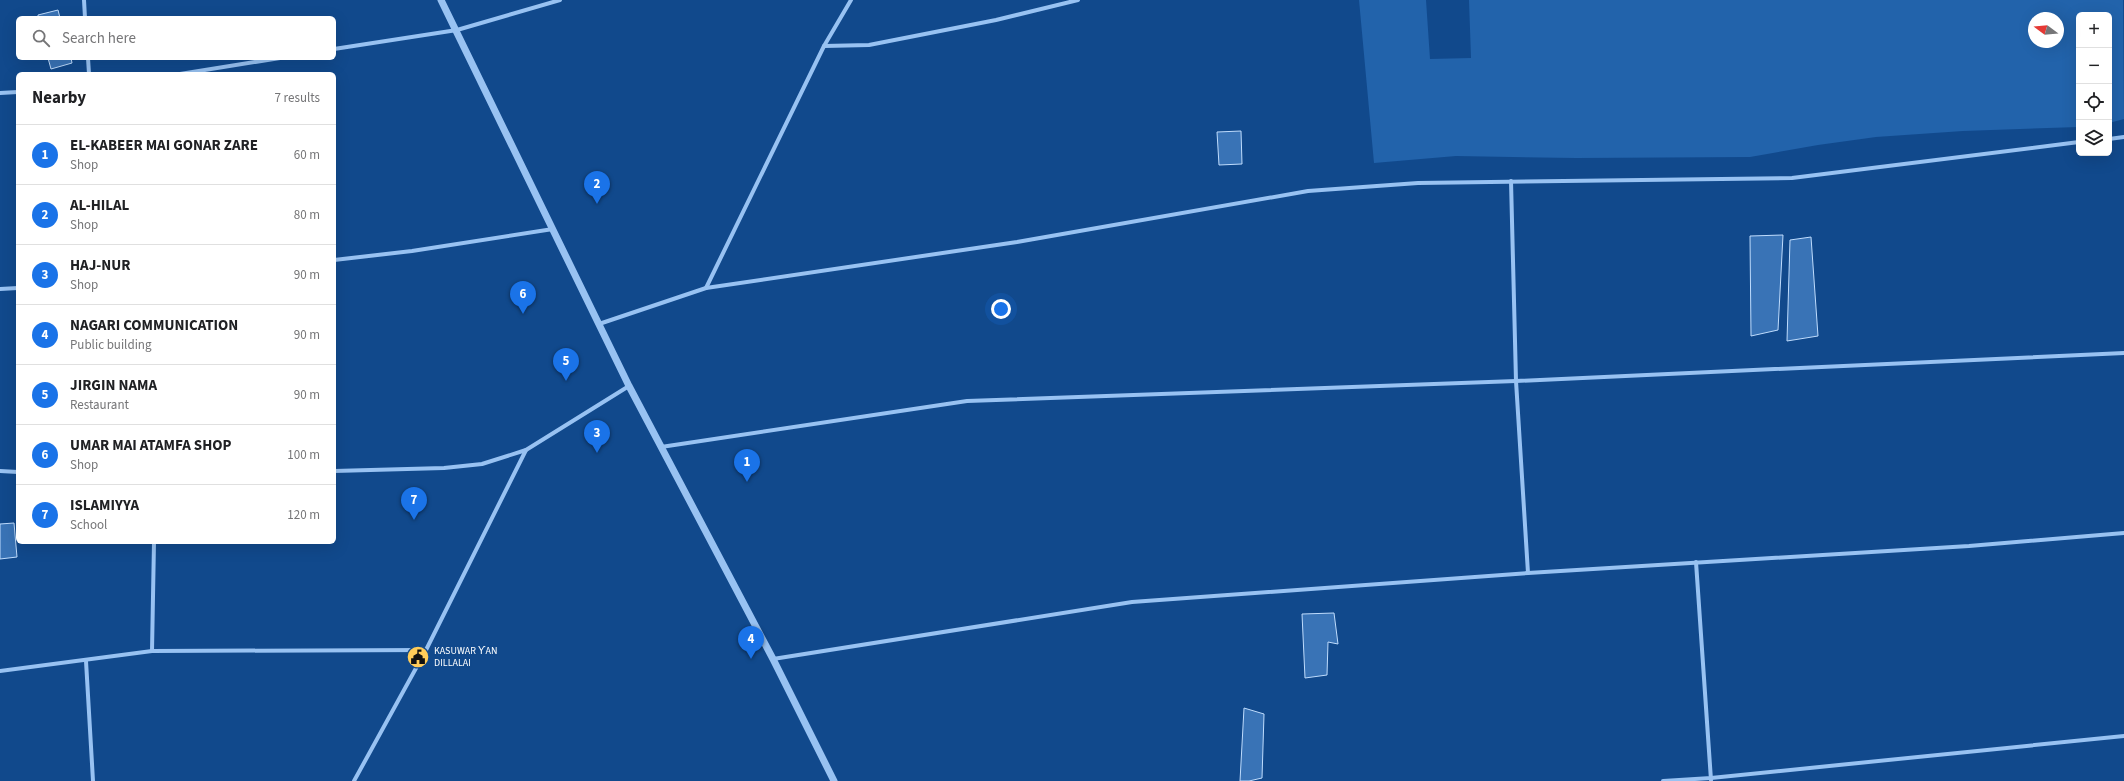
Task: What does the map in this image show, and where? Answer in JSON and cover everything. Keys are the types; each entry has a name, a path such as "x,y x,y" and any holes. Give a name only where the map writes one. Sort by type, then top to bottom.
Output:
{"street":[{"path":"84,0 85,16"},
{"path":"441,0 457,30 629,386 773,659 834,781"},
{"path":"336,49 457,30 560,0"},
{"path":"706,288 824,46 851,0"},
{"path":"824,46 869,44 996,20 1078,0"},
{"path":"88,60 89,72"},
{"path":"192,72 268,60"},
{"path":"0,93 16,92"},
{"path":"2112,138 2124,137"},
{"path":"598,324 706,288 1017,242 1308,191 1418,183 1792,178 2076,142"},
{"path":"1511,181 1516,381 1528,573"},
{"path":"336,260 412,251 553,229"},
{"path":"0,289 16,288"},
{"path":"661,447 967,401 1516,381 2124,353"},
{"path":"336,471 444,468 482,464 526,450 629,386"},
{"path":"354,781 426,650 526,450"},
{"path":"0,471 16,472"},
{"path":"773,659 1132,602 1528,573 1969,546 2124,533"},
{"path":"152,651 154,544"},
{"path":"1696,562 1711,780"},
{"path":"0,671 86,661 152,651 426,650"},
{"path":"86,661 93,781"},
{"path":"1663,781 1711,780 2124,736"}],"shaded area":[{"path":"1359,0 1426,0 1430,59 1471,58 1469,0 2123,0 2124,119 2112,122 2112,12 2076,12 2076,127 1963,131 1876,137 1750,157 1576,158 1456,156 1374,163"}],"building":[{"path":"58,10 60,16 38,16"},
{"path":"49,60 71,60 72,63 51,69"},
{"path":"1241,131 1242,164 1219,165 1217,132"},
{"path":"1783,235 1778,330 1751,336 1750,236"},
{"path":"1811,237 1818,336 1787,341 1790,240"},
{"path":"14,523 17,557 0,559 0,524"},
{"path":"1334,613 1338,644 1328,642 1327,675 1305,678 1302,614"},
{"path":"1244,708 1264,714 1262,778 1249,781 1240,781"}],"place":[{"name":"AL-HILAL","path":"597,204"},
{"name":"UMAR MAI ATAMFA SHOP","path":"523,314"},
{"name":"JIRGIN NAMA","path":"566,381"},
{"name":"HAJ-NUR","path":"597,453"},
{"name":"EL-KABEER MAI GONAR ZARE","path":"747,482"},
{"name":"ISLAMIYYA","path":"414,520"},
{"name":"KASUWAR ƳAN DILLALAI","path":"418,657"},
{"name":"NAGARI COMMUNICATION","path":"751,659"}]}
